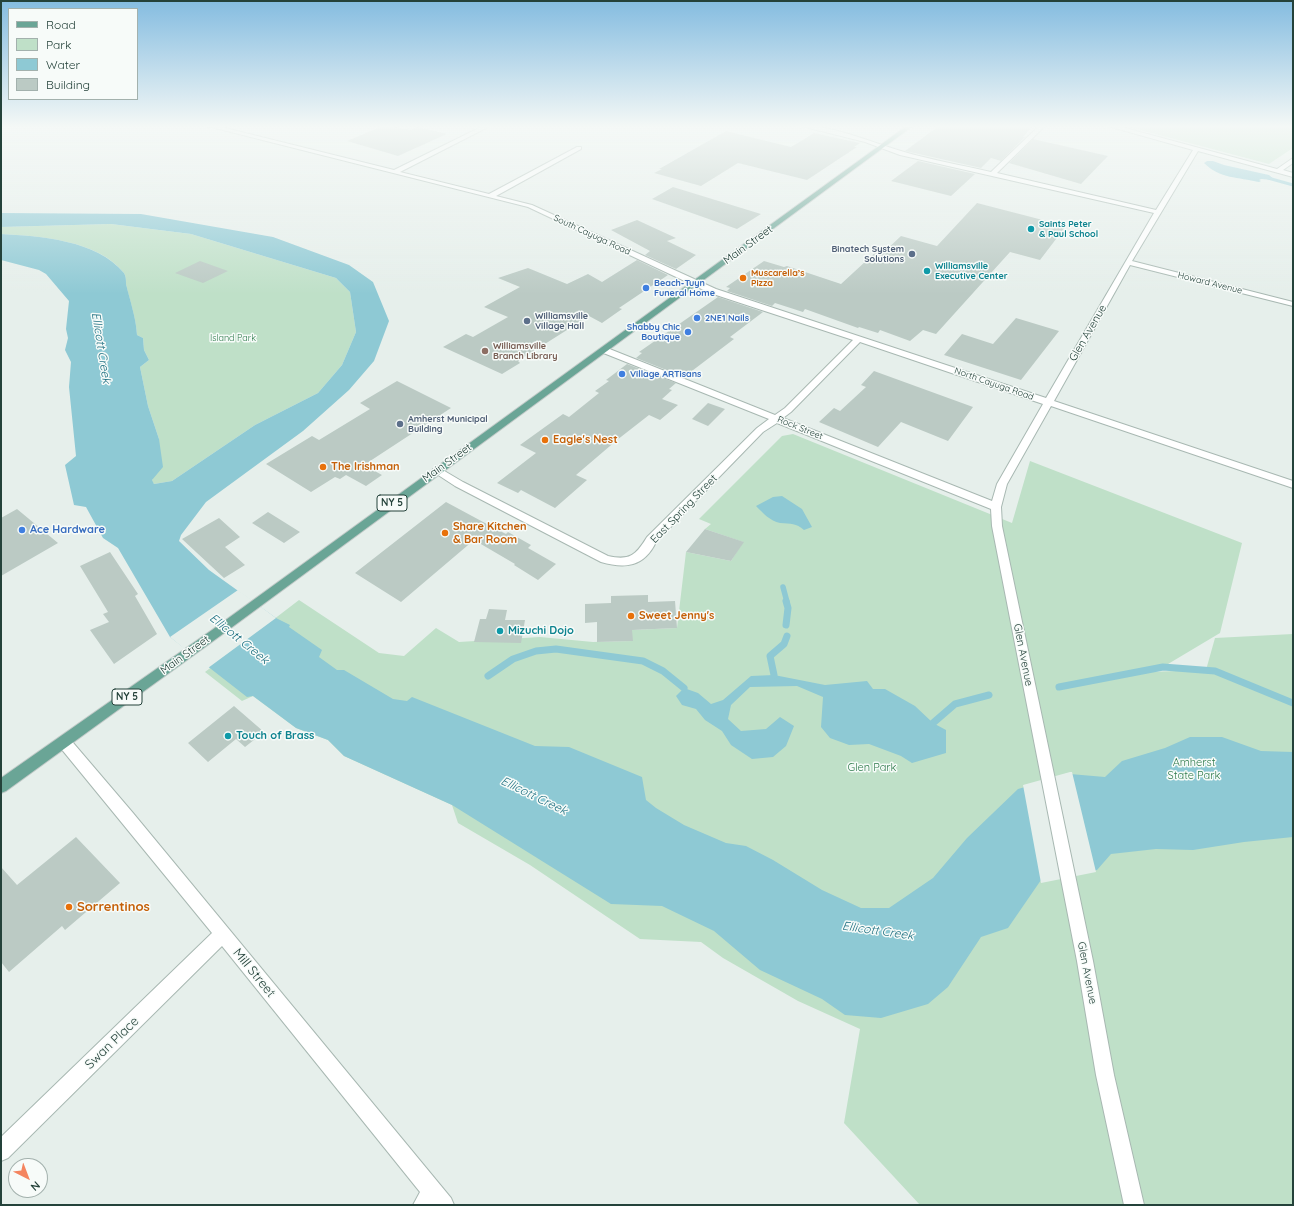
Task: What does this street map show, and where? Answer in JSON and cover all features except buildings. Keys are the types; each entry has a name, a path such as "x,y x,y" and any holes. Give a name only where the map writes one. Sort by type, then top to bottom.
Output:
{"main road":[{"name":"Main Street","path":"1,786 189,652 835,181"}],"street":[{"name":"South Cayuga Road","path":"432,181 530,206 695,284"},
{"path":"490,196 517,181"},
{"path":"1025,181 1158,212"},
{"name":"Glen Avenue","path":"1134,1205 1105,1075 1072,900 997,526 996,507 1002,484 1128,262 1177,181"},
{"name":"Howard Avenue","path":"1128,262 1293,304"},
{"name":"North Cayuga Road","path":"695,284 712,291 1293,485"},
{"name":"East Spring Street","path":"437,470 459,484 605,559 615,562 624,562 636,559 648,549 651,540 760,430 788,410 859,339"},
{"name":"Rock Street","path":"604,350 996,507"},
{"name":"Mill Street","path":"64,742 223,934 433,1201"},
{"name":"Swan Place","path":"1,1151 223,934"}],"green space":[{"name":"Island Park","path":"111,224 191,234 336,278 350,292 356,332 342,365 318,393 255,425 172,481 154,484 152,481 159,439 148,406 140,367 149,360 144,350 143,338 137,335 124,273 113,262 99,253 84,247 67,242 33,236 1,234 1,227"},
{"name":"Glen Park","path":"793,434 1012,523 1030,461 1242,543 1220,633 1163,667 1147,672 1206,670 1215,638 1293,634 1293,1205 920,1205 844,1123 860,1029 798,1001 723,958 701,942 640,939 530,865 458,823 452,805 344,756 328,740 296,728 253,696 242,701 205,672 299,600 379,653 404,656 436,628 459,642 540,637 593,642 632,641 632,630 677,628 686,552 731,561 743,542 705,529 711,524 699,519 782,436"}],"water":[{"name":"Ellicott Creek","path":"1,213 141,214 273,237 349,265 373,282 389,321 374,361 349,390 303,431 206,502 181,535 179,541 209,570 276,618 290,625 289,627 322,650 319,657 337,670 344,670 393,699 407,701 412,697 535,746 569,747 642,777 646,800 684,825 726,843 746,846 773,860 822,890 861,908 889,908 933,878 967,838 1018,789 1070,774 1105,777 1122,761 1165,748 1190,737 1222,737 1261,751 1293,752 1293,837 1244,842 1193,850 1156,849 1111,854 1097,870 1041,880 1008,928 981,937 948,987 928,1004 881,1018 845,1015 822,999 760,970 714,931 662,906 611,904 452,805 344,756 328,740 296,728 253,696 247,697 170,637 118,548 103,538 86,507 74,505 65,465 76,456 69,387 71,362 65,350 68,338 66,329 69,301 46,274 39,270 1,260 1,234 33,236 67,242 84,247 99,253 113,262 124,273 137,335 143,338 144,350 149,360 140,367 148,406 159,439 163,467 152,480 154,484 172,481 255,425 318,393 342,365 356,332 350,292 336,278 191,234 111,224 1,227"},
{"path":"782,496 802,509 812,527 804,530 796,525 776,522 756,506 773,497"},
{"path":"774,675 825,685 867,681 873,689 885,689 915,706 933,723 946,730 946,753 912,763 901,756 869,744 849,745 830,738 821,727 823,697 797,686 750,687 731,705 728,719 741,731 766,729 780,717 794,726 786,746 773,757 752,759 731,745 722,731 705,720 696,709 682,705 676,696 684,688 698,693 711,704 723,700 751,676"}],"pier":[{"path":"238,590 276,618 208,668 170,637"},
{"path":"1072,772 1096,872 1041,883 1023,785"}],"waterway":[{"path":"1280,181 1293,185"},
{"path":"783,587 787,602"},
{"path":"786,601 788,608 786,625"},
{"path":"774,675 770,656 784,644 787,636"},
{"path":"488,676 513,659 536,651 556,649 643,661 663,671 684,688"},
{"path":"1059,687 1163,667 1215,671 1293,703"},
{"path":"933,723 955,704 989,695"}],"place":[{"name":"Saints Peter & Paul School","path":"1031,229"},
{"name":"Binatech System Solutions","path":"912,254"},
{"name":"Williamsville Executive Center","path":"927,271"},
{"name":"Muscarella’s Pizza","path":"743,278"},
{"name":"Beach-Tuyn Funeral Home","path":"646,288"},
{"name":"2NE1 Nails","path":"697,318"},
{"name":"Williamsville Village Hall","path":"527,321"},
{"name":"Shabby Chic Boutique","path":"688,332"},
{"name":"Williamsville Branch Library","path":"485,351"},
{"name":"Village ARTisans","path":"622,374"},
{"name":"Amherst Municipal Building","path":"400,424"},
{"name":"Eagle's Nest","path":"545,440"},
{"name":"The Irishman","path":"323,467"},
{"name":"Ace Hardware","path":"22,530"},
{"name":"Share Kitchen & Bar Room","path":"445,533"},
{"name":"Sweet Jenny's","path":"631,616"},
{"name":"Mizuchi Dojo","path":"500,631"},
{"name":"Touch of Brass","path":"228,736"},
{"name":"Sorrentinos","path":"69,907"}],"park label":[{"name":"Amherst State Park","path":"1194,769"}]}
